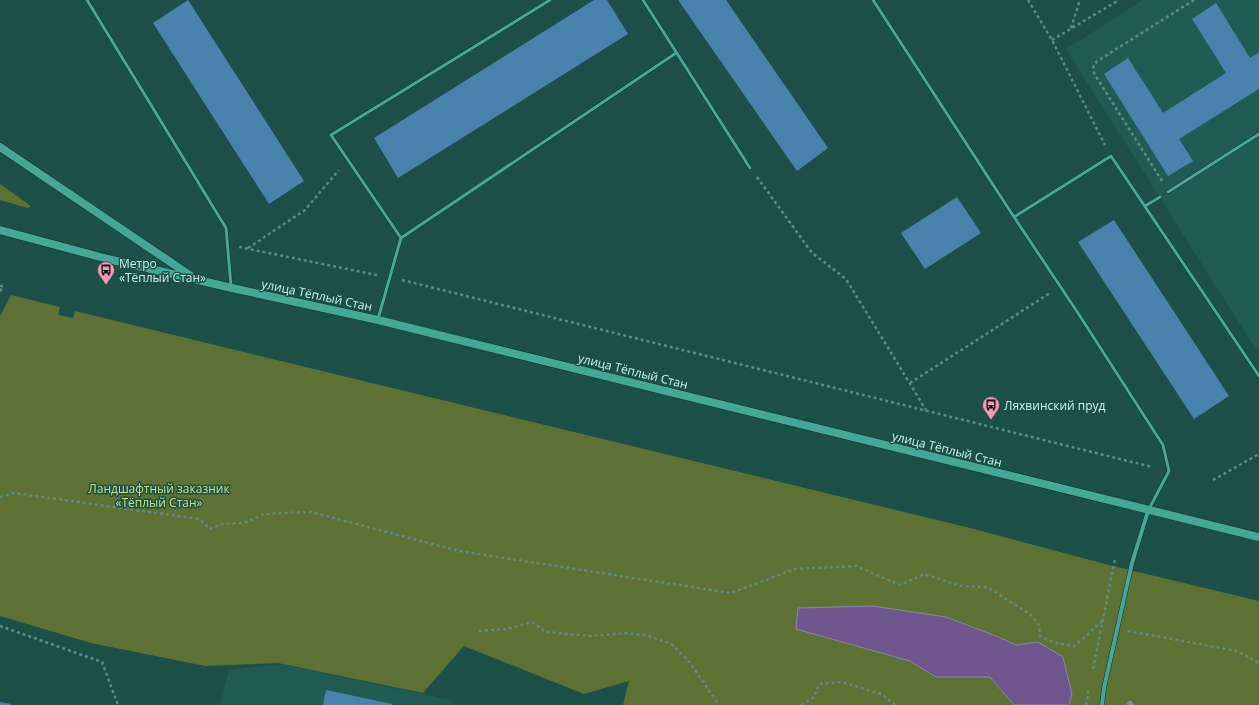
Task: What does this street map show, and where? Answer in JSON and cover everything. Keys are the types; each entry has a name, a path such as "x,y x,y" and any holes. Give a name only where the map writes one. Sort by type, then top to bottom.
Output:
{"street":[{"path":"0,147 195,279"},
{"name":"улица Тёплый Стан","path":"0,230 108,259 378,320 1148,511 1259,537"},
{"path":"1102,705 1104,688 1132,563 1148,511"}],"lane":[{"path":"87,0 226,228 232,288"},
{"path":"402,238 331,135 550,0"},
{"path":"643,0 750,168"},
{"path":"873,0 1163,445 1169,471 1148,511"},
{"path":"378,320 402,238 676,53"},
{"path":"1168,192 1259,134"},
{"path":"1014,217 1111,156 1259,374"},
{"path":"1145,206 1160,197"}],"path":[{"path":"1028,0 1052,40 1111,156"},
{"path":"1071,28 1080,0"},
{"path":"1052,40 1119,0"},
{"path":"1168,192 1095,75 1093,69 1095,63 1099,60 1194,0"},
{"path":"248,248 305,210 348,159"},
{"path":"750,168 812,253 846,279 926,411"},
{"path":"228,244 390,278 1152,467"},
{"path":"0,286 3,286 0,292"},
{"path":"910,383 1060,286"},
{"path":"1213,480 1259,454"},
{"path":"0,497 14,493 199,519 210,529 222,524 244,523 264,514 311,512 459,551 730,593 795,569 856,566 900,585 924,574 960,586 987,587 1031,615 1038,625 1040,636 1055,643 1075,646 1103,620"},
{"path":"1092,674 1115,559"},
{"path":"479,631 506,628 532,622 546,632 590,636 627,633 649,636 671,644 688,660 719,705"},
{"path":"0,626 102,662 118,705"},
{"path":"1127,638 1128,631 1237,651 1259,663"},
{"path":"801,705 814,697 819,684 842,682 881,694 895,705"},
{"path":"1086,705 1090,682"}],"shaded area":[{"path":"1143,0 1259,0 1259,346 1255,348 1066,49"},
{"path":"873,606 946,617 1016,645 1038,642 1063,657 1072,694 1069,705 1014,705 990,677 936,677 910,661 796,629 798,608"},
{"path":"280,664 452,700 451,705 220,705 229,670"}],"green space":[{"path":"0,184 31,206 28,208 0,200"},
{"name":"Ландшафтный заказник «Тёплый Стан»","path":"11,295 60,307 58,315 73,318 75,311 970,528 1109,565 1259,601 1259,705 623,705 629,681 584,694 464,646 423,693 278,663 205,666 91,643 0,616 0,316"}],"building":[{"path":"188,0 304,181 269,204 153,23"},
{"path":"594,0 607,0 628,34 398,178 374,138"},
{"path":"678,0 726,0 828,148 797,171"},
{"path":"1216,3 1250,58 1259,52 1259,89 1179,139 1193,161 1168,176 1104,74 1128,58 1163,113 1226,73 1192,19"},
{"path":"957,197 981,233 925,269 901,233"},
{"path":"1114,220 1229,396 1194,419 1078,242"},
{"path":"326,690 392,704 392,705 323,705"},
{"path":"0,702 11,704 11,705 0,705"}],"place":[{"name":"Метро «Тёплый Стан»","path":"106,285"},
{"name":"Ляхвинский пруд","path":"991,420"}]}
